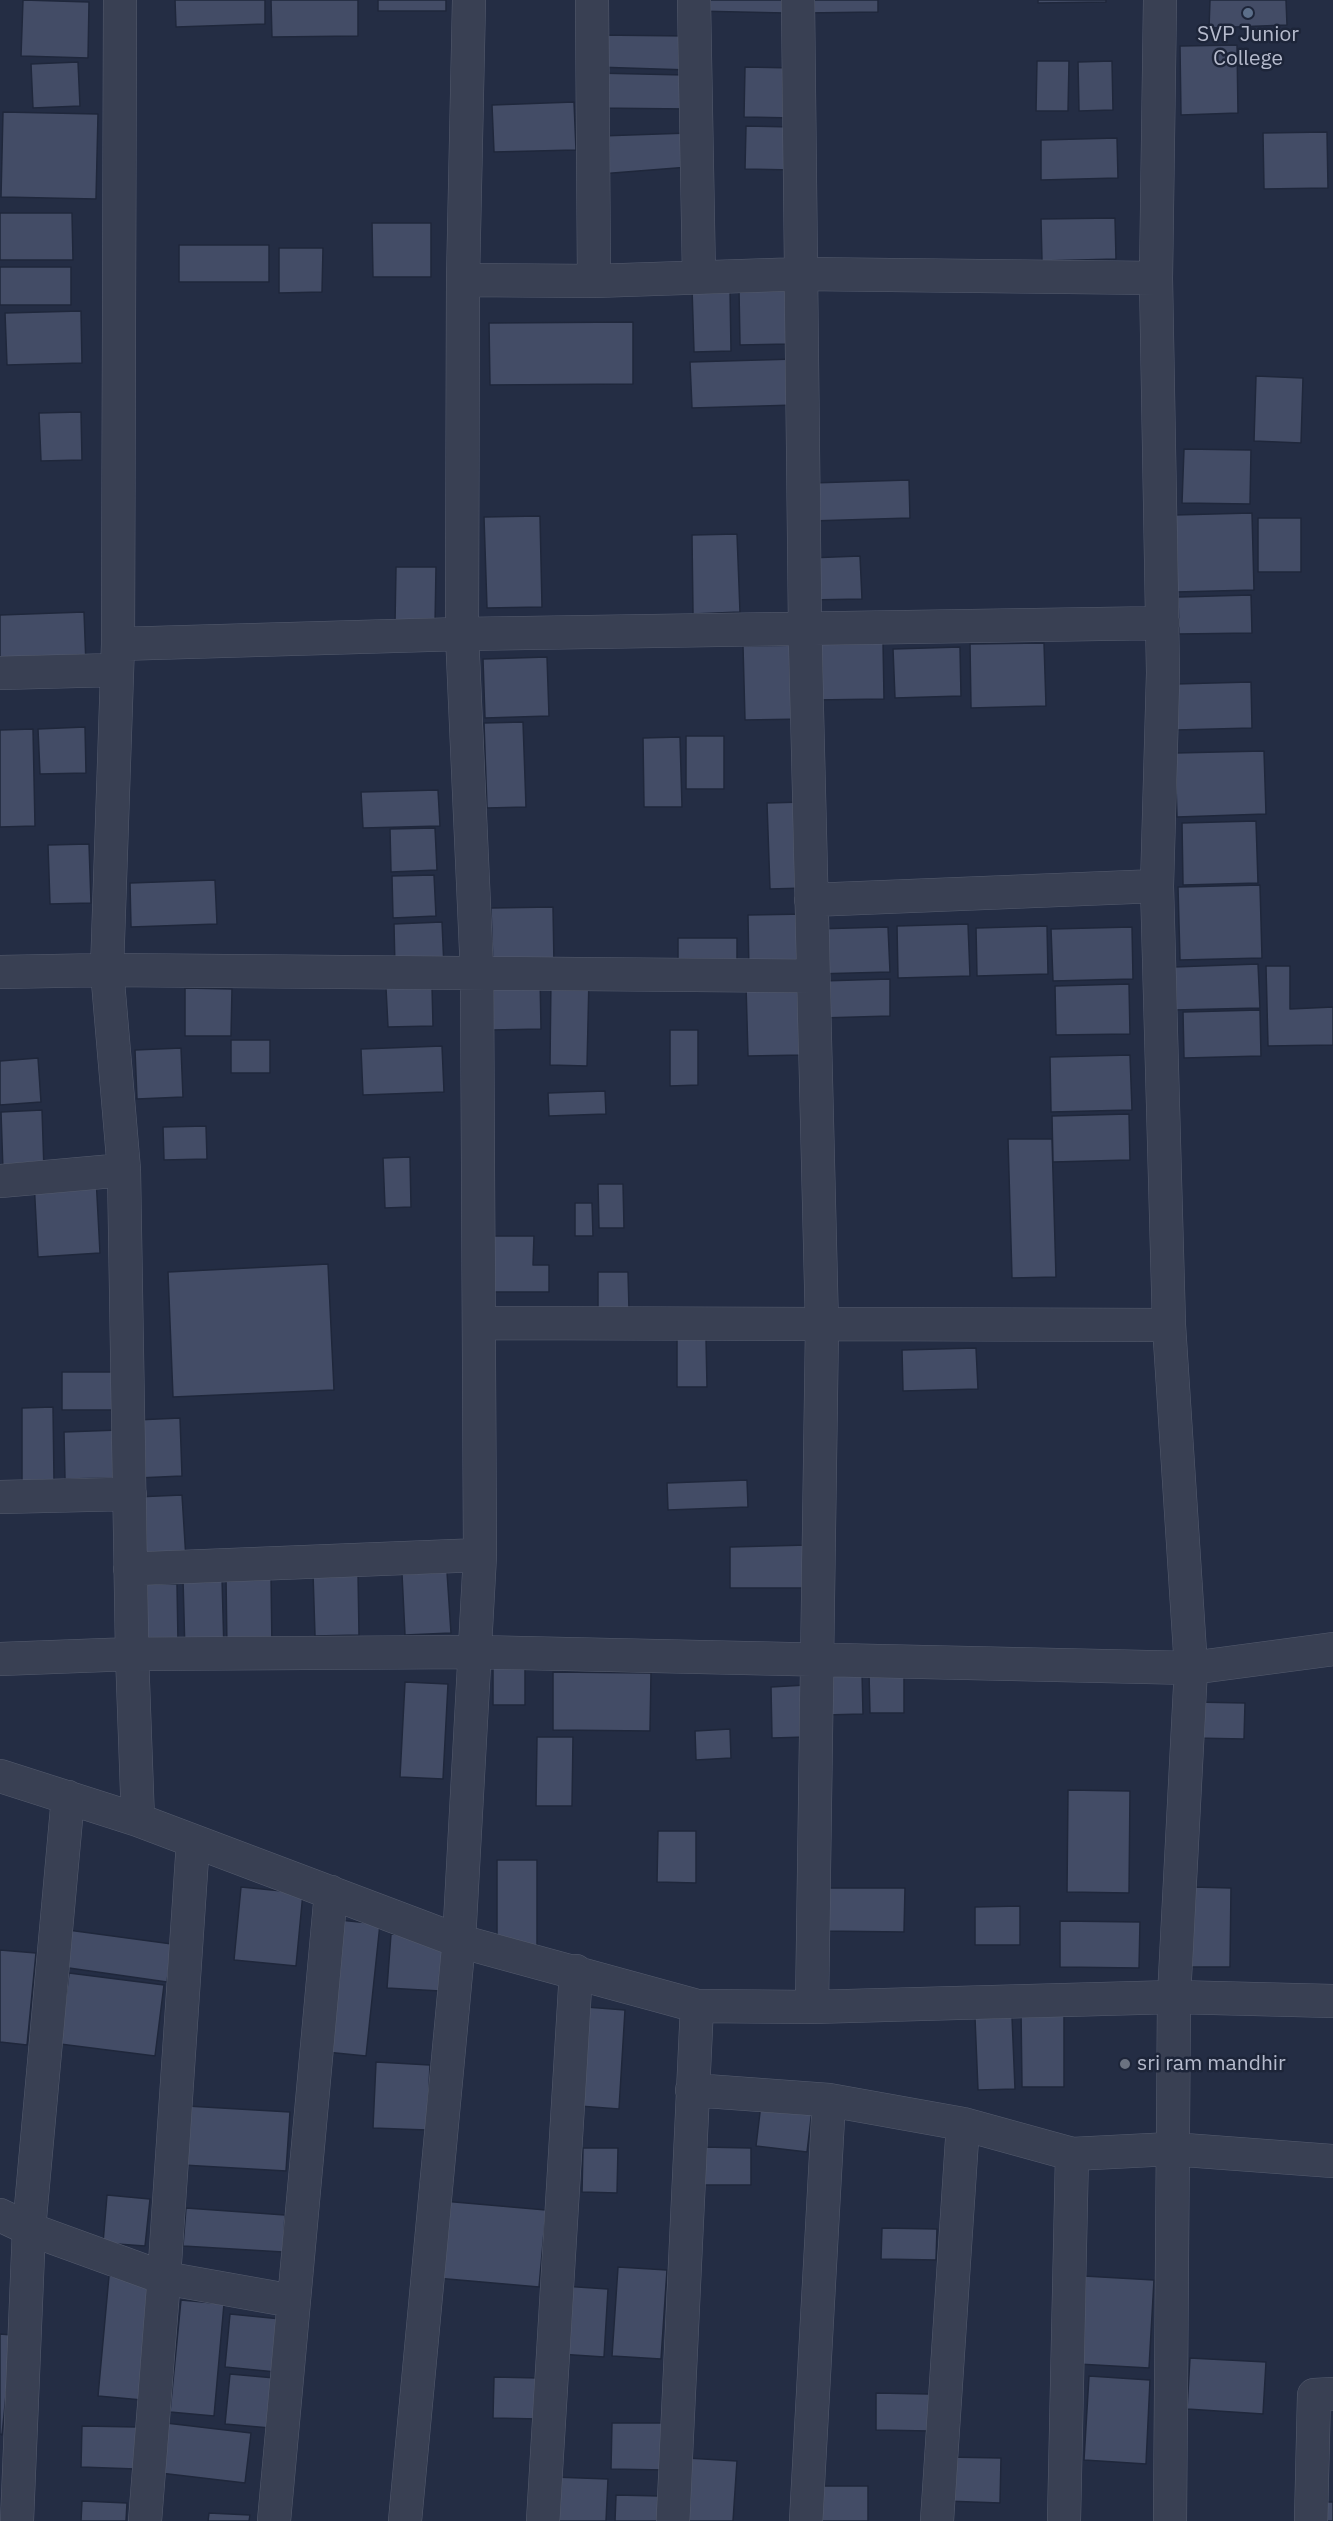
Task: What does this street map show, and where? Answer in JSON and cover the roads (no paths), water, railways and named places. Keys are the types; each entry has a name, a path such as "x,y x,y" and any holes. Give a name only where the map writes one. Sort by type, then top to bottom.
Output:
{"street":[{"path":"120,0 116,657 107,970 124,1170 130,1569 138,1820"},
{"path":"405,2521 459,1941 480,1555 477,974 462,634 463,280 469,0"},
{"path":"592,0 594,281"},
{"path":"694,0 699,276"},
{"path":"798,0 805,628 822,1326 815,1659 812,2007"},
{"path":"1160,0 1156,278 1163,623 1157,886 1169,1325 1191,1668 1174,1997 1171,2149 1170,2521"},
{"path":"463,280 594,281 802,274 1156,278"},
{"path":"0,673 116,657 462,634 1163,623"},
{"path":"811,900 1157,886"},
{"path":"0,972 107,970 812,976"},
{"path":"0,1181 124,1170"},
{"path":"479,1323 822,1326 1169,1325"},
{"path":"0,1497 130,1494"},
{"path":"130,1569 480,1555"},
{"path":"0,1659 132,1654 476,1652 1191,1668 1333,1649"},
{"path":"0,1776 138,1820 459,1941 576,1971 697,2006 812,2007 1174,1997 1333,2001"},
{"path":"17,2521 29,2229 68,1797"},
{"path":"145,2521 164,2278 193,1842"},
{"path":"274,2521 331,1892"},
{"path":"543,2521 576,1971"},
{"path":"673,2521 697,2006"},
{"path":"692,2090 829,2100 963,2124 1072,2154 1171,2149 1333,2161"},
{"path":"806,2521 829,2100"},
{"path":"938,2521 963,2124"},
{"path":"1064,2521 1072,2154"},
{"path":"0,2215 29,2229 164,2278 293,2301"},
{"path":"1311,2521 1314,2396 1333,2394"}],"place":[{"name":"SVP Junior College","path":"1248,13"},
{"name":"sri ram mandhir","path":"1125,2064"}]}
